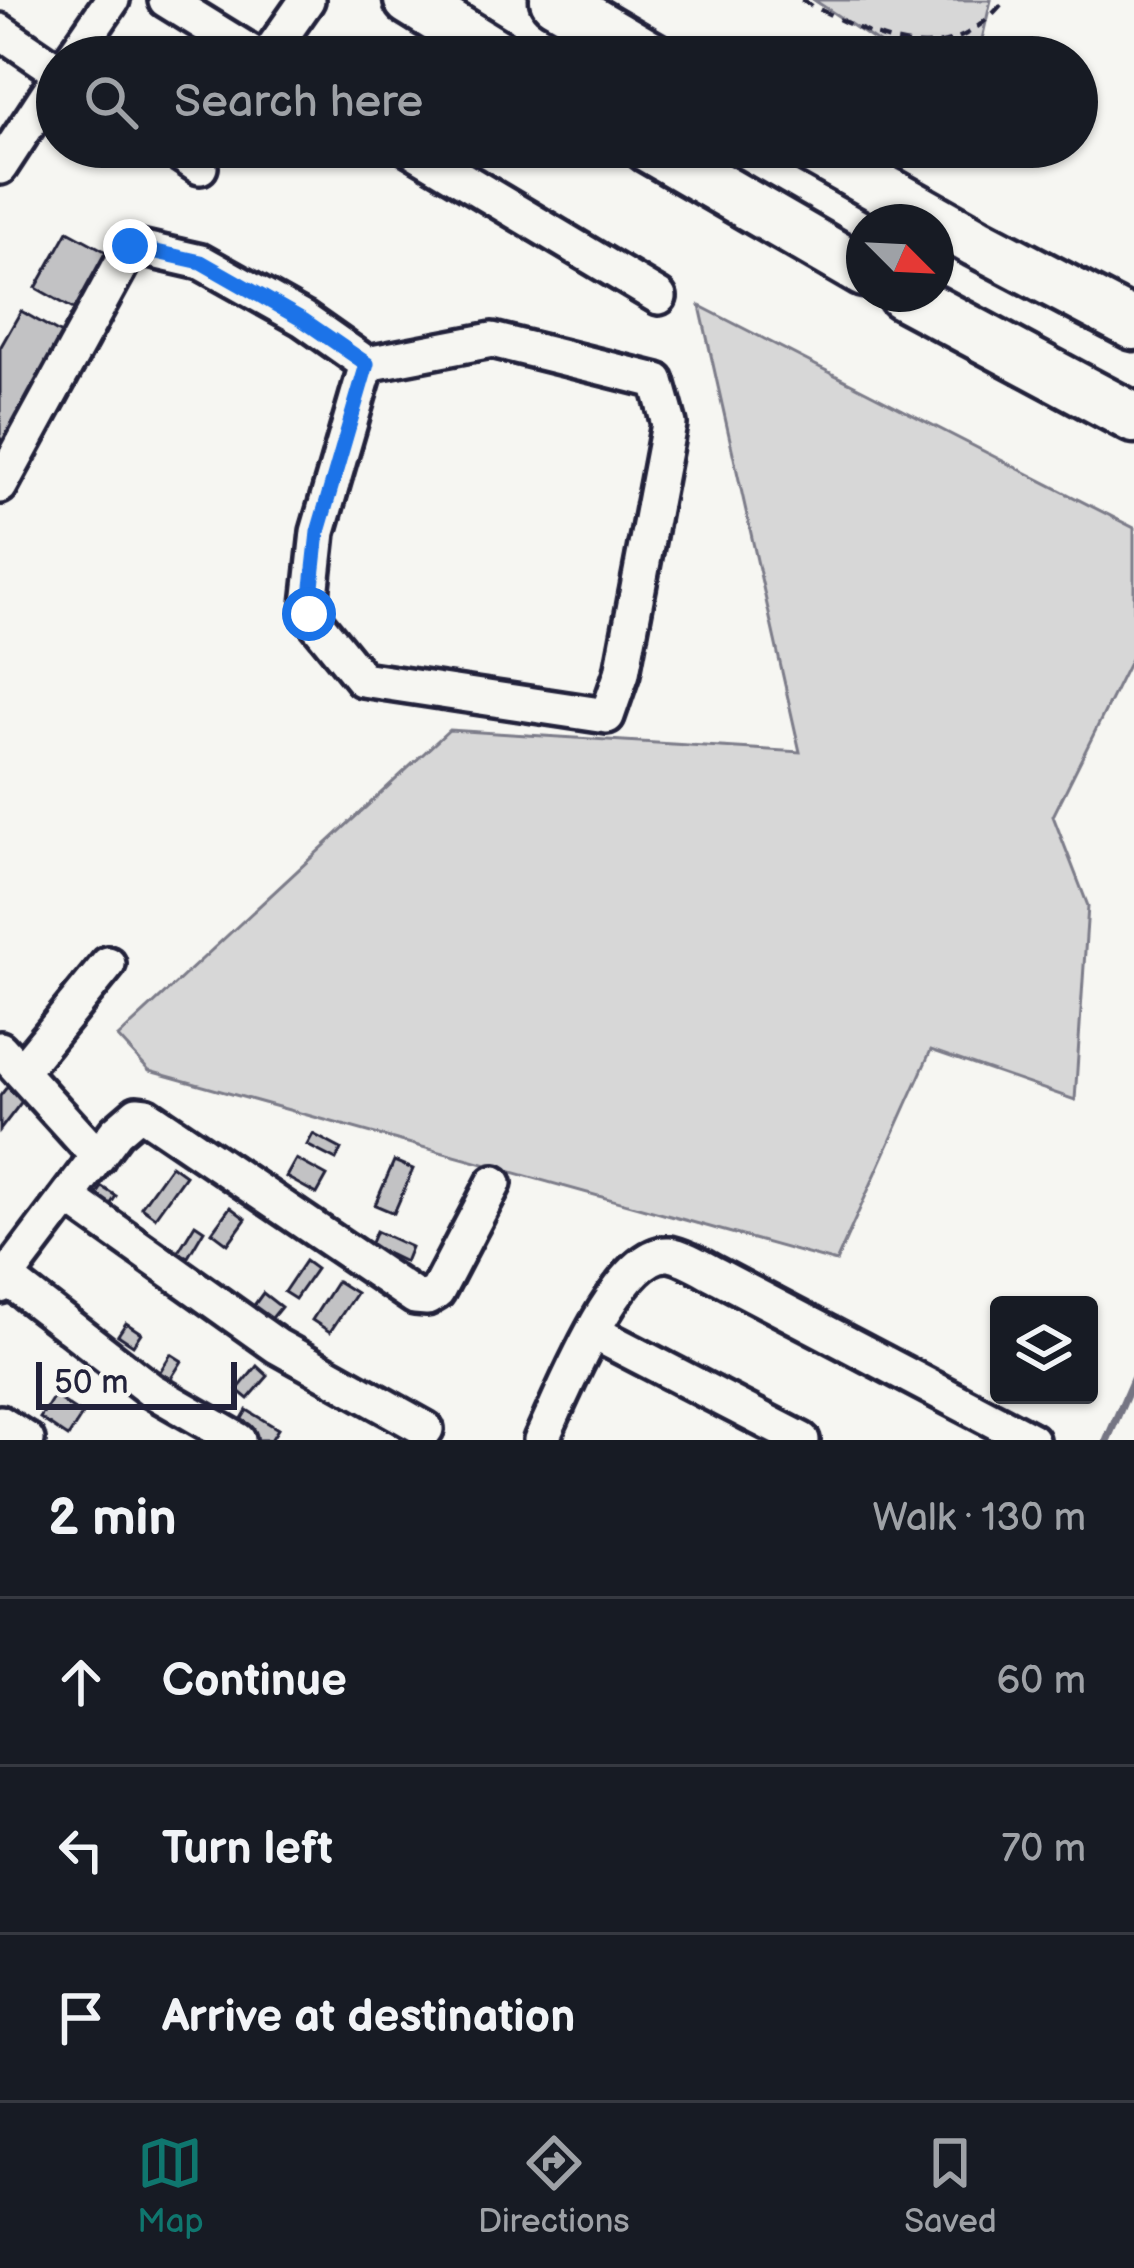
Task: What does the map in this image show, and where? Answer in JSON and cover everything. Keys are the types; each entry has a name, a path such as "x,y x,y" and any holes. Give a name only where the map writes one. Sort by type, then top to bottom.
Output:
{"highway":[{"path":"409,0 468,36"},
{"path":"555,0 616,36"},
{"path":"684,168 846,262"},
{"path":"845,168 1134,325"},
{"path":"936,312 1134,418"}],"street":[{"path":"87,36 112,0"},
{"path":"166,0 224,36"},
{"path":"282,36 307,0"},
{"path":"0,31 36,56"},
{"path":"0,166 36,112"},
{"path":"443,168 659,297"},
{"path":"0,486 130,246 201,262 303,320 367,364 492,340 657,381 669,424 622,673 608,716 362,680 309,614 318,532 367,364"},
{"path":"98,1156 10,1060 108,964"},
{"path":"238,1440 151,1390 2,1279 127,1121 137,1114 146,1115 415,1297 427,1298 437,1292 494,1183"},
{"path":"69,1198 278,1346 426,1429"},
{"path":"541,1440 625,1277 643,1260 669,1254 1031,1440"},
{"path":"593,1332 802,1440"},
{"path":"0,1423 27,1440"}],"path":[{"path":"800,0 874,36"},
{"path":"956,36 987,22 1005,0"}],"shaded area":[{"path":"814,0 991,0 983,36 868,36"},
{"path":"700,306 1134,528 1134,653 1053,816 1088,906 1075,1100 931,1050 836,1262 149,1071 118,1037 449,730 800,752"}],"building":[{"path":"68,231 116,257 84,315 36,288"},
{"path":"21,311 70,339 0,464 0,348"},
{"path":"7,1087 23,1100 0,1130 0,1096"},
{"path":"313,1134 341,1149 336,1160 307,1145"},
{"path":"296,1159 327,1176 317,1194 286,1177"},
{"path":"394,1161 413,1169 394,1213 375,1205"},
{"path":"171,1165 185,1175 155,1217 141,1207"},
{"path":"102,1187 116,1196 104,1214 90,1205"},
{"path":"230,1207 246,1219 228,1244 212,1232"},
{"path":"195,1224 204,1230 188,1257 178,1252"},
{"path":"376,1231 411,1247 405,1262 370,1245"},
{"path":"305,1261 316,1269 295,1299 284,1292"},
{"path":"337,1281 356,1293 330,1332 312,1320"},
{"path":"263,1293 281,1307 264,1328 247,1315"},
{"path":"126,1323 141,1333 133,1345 118,1335"},
{"path":"171,1354 182,1361 165,1388 154,1381"},
{"path":"257,1366 268,1376 248,1399 237,1390"},
{"path":"54,1396 82,1415 68,1437 40,1418"},
{"path":"247,1410 278,1429 271,1440 247,1440 234,1432"}],"waterway":[{"path":"1107,1440 1134,1378"}],"route":[{"path":"130,246 201,262 303,320 367,364 318,532 309,614"}]}
